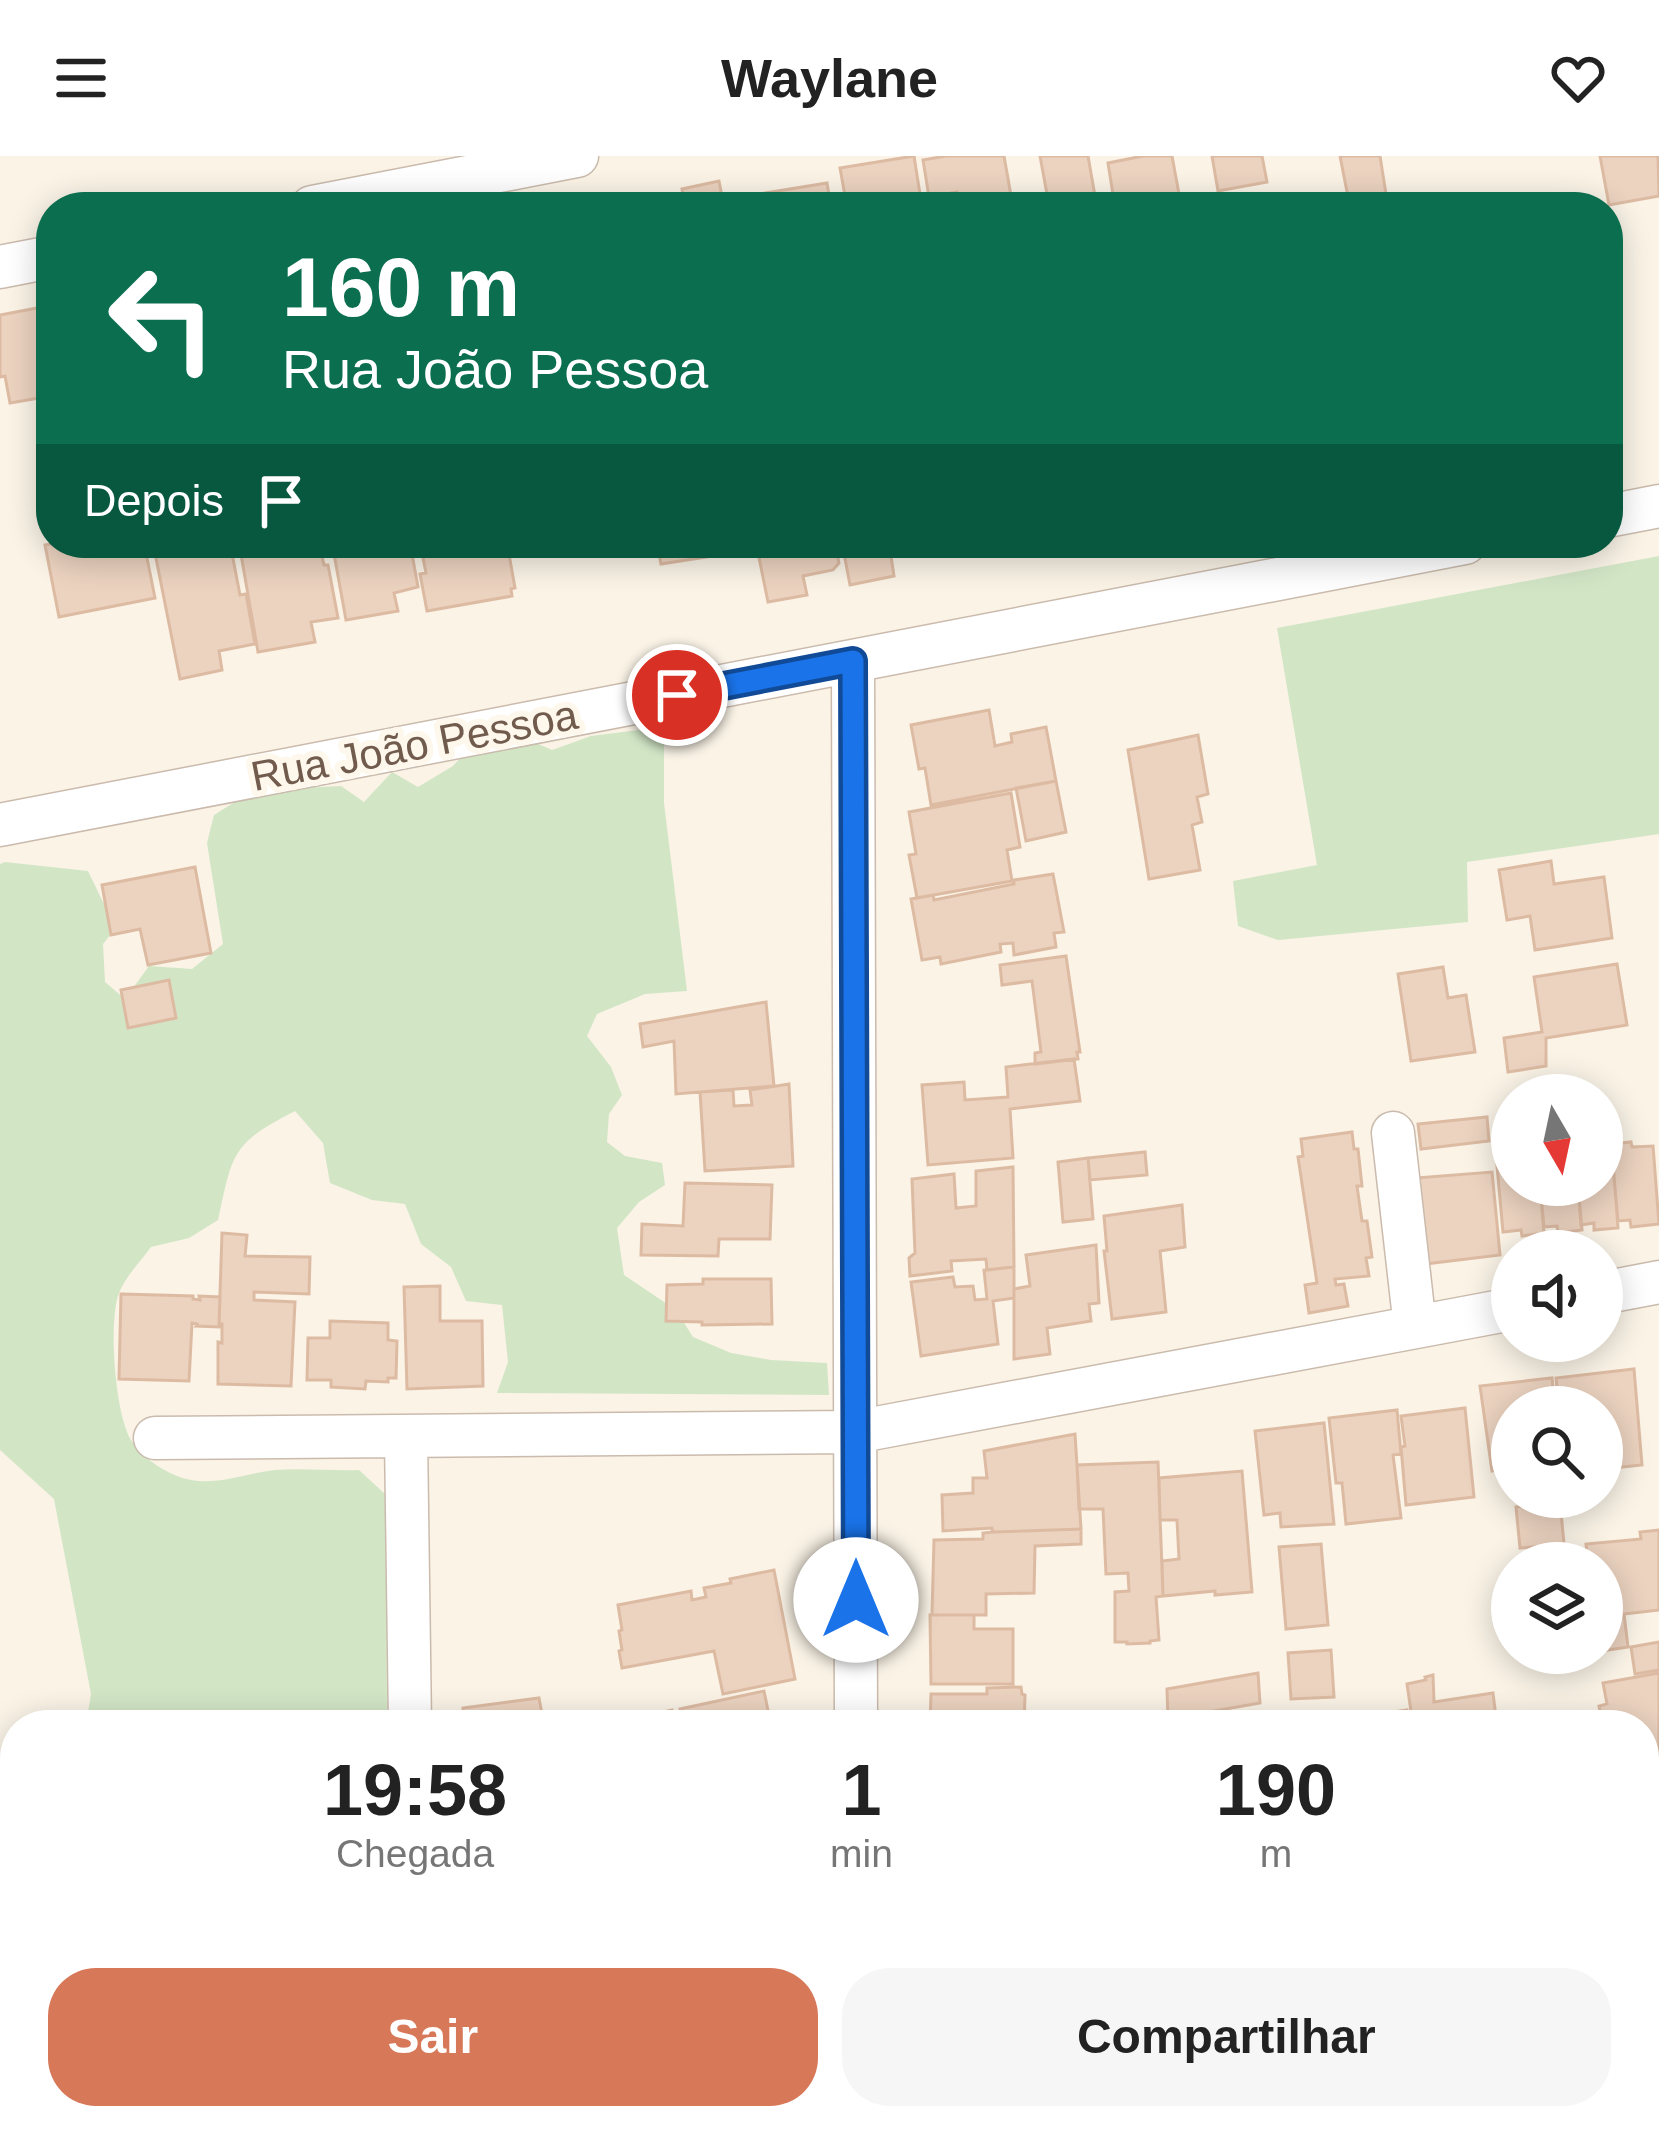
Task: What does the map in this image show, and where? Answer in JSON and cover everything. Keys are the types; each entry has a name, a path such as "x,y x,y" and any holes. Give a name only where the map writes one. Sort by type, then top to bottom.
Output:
{"street":[{"path":"390,192 577,156"},
{"path":"0,267 36,260"},
{"path":"1623,512 1659,506"},
{"name":"Rua João Pessoa","path":"0,825 1387,558"},
{"path":"853,661 856,1710"},
{"path":"1393,1133 1415,1328"},
{"path":"1623,1289 1659,1282"},
{"path":"155,1438 855,1432 1491,1314"},
{"path":"406,1436 410,1710"}],"green space":[{"path":"1659,556 1659,834 1467,862 1468,922 1278,940 1238,926 1233,881 1317,865 1277,628"},
{"path":"639,730 664,741 664,803 687,991 645,994 597,1014 587,1036 611,1067 622,1095 609,1114 607,1142 625,1156 662,1163 665,1185 639,1202 617,1228 624,1275 676,1310 693,1337 731,1353 827,1363 829,1395 497,1393 508,1362 502,1305 466,1301 451,1267 421,1244 405,1204 372,1200 330,1183 323,1143 295,1111 258,1132 238,1152 218,1220 189,1238 151,1247 125,1281 114,1324 117,1389 131,1440 149,1460 174,1475 212,1481 275,1470 359,1470 386,1495 387,1710 88,1710 91,1694 54,1499 0,1450 0,864 88,871 103,902 127,914 103,944 105,982 125,999 149,966 192,969 223,944 207,843 214,815 238,800 341,786 364,802 392,772 418,787 453,766 481,735 513,733 552,750 591,736"}],"building":[{"path":"914,156 920,192 844,192 840,168"},
{"path":"1004,156 1010,192 928,192 923,160"},
{"path":"1040,156 1088,156 1094,192 1047,192"},
{"path":"1172,156 1179,192 1113,192 1108,163"},
{"path":"1212,156 1262,156 1267,182 1218,191"},
{"path":"1340,156 1380,156 1386,192 1347,192"},
{"path":"1600,156 1658,156 1659,196 1623,202 1623,192 1607,192"},
{"path":"719,181 721,192 682,192"},
{"path":"827,183 828,192 771,192"},
{"path":"36,308 36,399 10,403 5,376 0,377 0,315"},
{"path":"48,558 147,558 155,598 59,617"},
{"path":"156,558 233,558 240,595 246,594 255,644 219,651 222,670 180,679"},
{"path":"242,558 322,558 328,565 338,618 311,622 315,642 258,652"},
{"path":"335,558 413,558 418,587 394,593 398,611 346,620"},
{"path":"423,558 510,558 515,588 512,596 427,611 420,574 426,573"},
{"path":"660,558 700,558 661,564"},
{"path":"759,558 838,558 833,570 803,576 807,595 768,602"},
{"path":"845,558 891,558 894,576 850,585"},
{"path":"989,710 995,746 1012,742 1011,734 1046,727 1056,781 931,805 911,725"},
{"path":"1198,735 1208,794 1197,797 1202,822 1192,825 1200,870 1149,879 1128,750"},
{"path":"1056,781 1066,832 1026,841 1016,788"},
{"path":"1011,793 1020,847 1007,850 1012,881 917,898 909,855 916,854 909,812"},
{"path":"1551,861 1554,884 1604,877 1612,938 1535,950 1530,916 1507,920 1499,870"},
{"path":"195,867 211,953 148,965 140,929 111,935 102,885"},
{"path":"1053,874 1064,932 1054,933 1056,947 1014,955 1013,943 1000,944 1001,952 941,964 940,957 922,960 911,899 933,895 934,900"},
{"path":"1066,956 1078,1059 1035,1064 1035,1053 1041,1052 1032,981 1002,985 1000,965"},
{"path":"1617,964 1627,1025 1546,1038 1546,1066 1508,1072 1504,1038 1542,1032 1534,977"},
{"path":"1443,967 1448,998 1466,995 1475,1052 1411,1061 1398,974"},
{"path":"169,980 176,1018 128,1028 121,990"},
{"path":"766,1002 774,1086 676,1094 674,1041 643,1047 640,1024"},
{"path":"1074,1059 1080,1101 1010,1109 1013,1158 928,1165 922,1085 964,1082 965,1100 1008,1097 1006,1067"},
{"path":"789,1084 793,1166 705,1171 700,1092 733,1090 734,1106 752,1105 750,1090"},
{"path":"1487,1117 1489,1141 1421,1149 1418,1124"},
{"path":"1352,1132 1354,1149 1358,1149 1362,1221 1367,1221 1372,1257 1366,1258 1369,1276 1335,1279 1336,1285 1344,1284 1348,1306 1309,1313 1305,1285 1317,1283 1298,1157 1303,1156 1301,1139"},
{"path":"1623,1143 1653,1146 1659,1224 1631,1227 1630,1220 1618,1221 1617,1206 1623,1206"},
{"path":"1145,1152 1147,1175 1090,1180 1088,1158"},
{"path":"1088,1158 1093,1219 1063,1222 1058,1162"},
{"path":"1013,1167 1014,1267 987,1270 986,1259 951,1261 952,1271 910,1276 909,1258 915,1253 912,1179 954,1174 956,1208 976,1206 976,1171"},
{"path":"1491,1172 1491,1206 1495,1206 1498,1230 1491,1230 1491,1256 1425,1264 1415,1178"},
{"path":"685,1183 772,1185 770,1239 719,1239 718,1256 641,1255 642,1224 683,1226"},
{"path":"1182,1205 1185,1247 1160,1251 1166,1312 1112,1319 1104,1216"},
{"path":"1501,1206 1542,1206 1544,1230 1503,1230"},
{"path":"1542,1206 1580,1206 1582,1230 1544,1227"},
{"path":"1580,1206 1616,1206 1618,1228 1594,1230 1594,1223 1581,1225"},
{"path":"222,1233 247,1235 245,1256 310,1257 309,1294 254,1292 254,1300 295,1302 291,1386 218,1384"},
{"path":"1096,1245 1099,1303 1089,1304 1091,1321 1047,1328 1050,1354 1014,1359 1014,1289 1030,1286 1026,1255"},
{"path":"1014,1267 1014,1298 993,1301 998,1344 921,1356 911,1282 953,1277 955,1287 973,1286 975,1300 987,1299 984,1270"},
{"path":"703,1279 771,1279 772,1324 666,1321 667,1285 703,1284"},
{"path":"440,1286 440,1321 482,1321 483,1386 407,1389 404,1287"},
{"path":"121,1294 200,1300 199,1296 220,1297 219,1327 192,1323 189,1381 119,1379"},
{"path":"330,1321 388,1323 388,1340 397,1341 396,1378 366,1381 365,1389 331,1387 331,1380 307,1380 308,1338 330,1338"},
{"path":"1634,1369 1642,1465 1623,1467 1623,1386 1557,1386 1556,1378"},
{"path":"1552,1378 1553,1386 1491,1386 1491,1464 1480,1386"},
{"path":"1465,1408 1474,1497 1406,1505 1401,1416"},
{"path":"1397,1410 1401,1454 1393,1455 1401,1518 1346,1524 1329,1418"},
{"path":"1324,1423 1334,1524 1281,1527 1280,1513 1264,1515 1255,1431"},
{"path":"1075,1434 1081,1529 943,1531 942,1495 973,1493 973,1478 987,1478 984,1451"},
{"path":"1158,1462 1163,1596 1156,1597 1159,1640 1115,1642 1115,1592 1129,1591 1128,1573 1106,1574 1103,1509 1079,1509 1077,1465"},
{"path":"1242,1471 1252,1592 1163,1596 1162,1561 1179,1559 1177,1520 1160,1520 1159,1478"},
{"path":"1517,1518 1562,1518 1564,1542 1519,1542"},
{"path":"1081,1529 1081,1544 1035,1546 1034,1593 986,1594 986,1615 932,1615 934,1540"},
{"path":"1659,1530 1659,1610 1624,1614 1628,1647 1623,1648 1623,1542 1608,1542 1641,1539 1640,1532"},
{"path":"1321,1544 1328,1625 1286,1629 1279,1547"},
{"path":"774,1570 795,1679 723,1694 714,1651 622,1668 618,1605 691,1591 692,1600 706,1597 704,1588"},
{"path":"930,1615 974,1615 974,1629 1013,1629 1013,1684 931,1684"},
{"path":"1659,1642 1659,1670 1635,1674 1631,1647"},
{"path":"1331,1650 1334,1697 1291,1699 1288,1653"},
{"path":"1258,1673 1260,1703 1220,1710 1168,1710 1167,1689"},
{"path":"1659,1673 1659,1710 1600,1710 1607,1704 1603,1683"},
{"path":"1433,1675 1434,1702 1493,1693 1495,1710 1411,1710 1407,1684"},
{"path":"1021,1687 1024,1710 930,1710 931,1694 987,1694 987,1688"},
{"path":"764,1691 768,1710 680,1710"},
{"path":"539,1698 541,1710 463,1710"}],"route":[{"path":"677,695 853,661 856,1600"}]}
